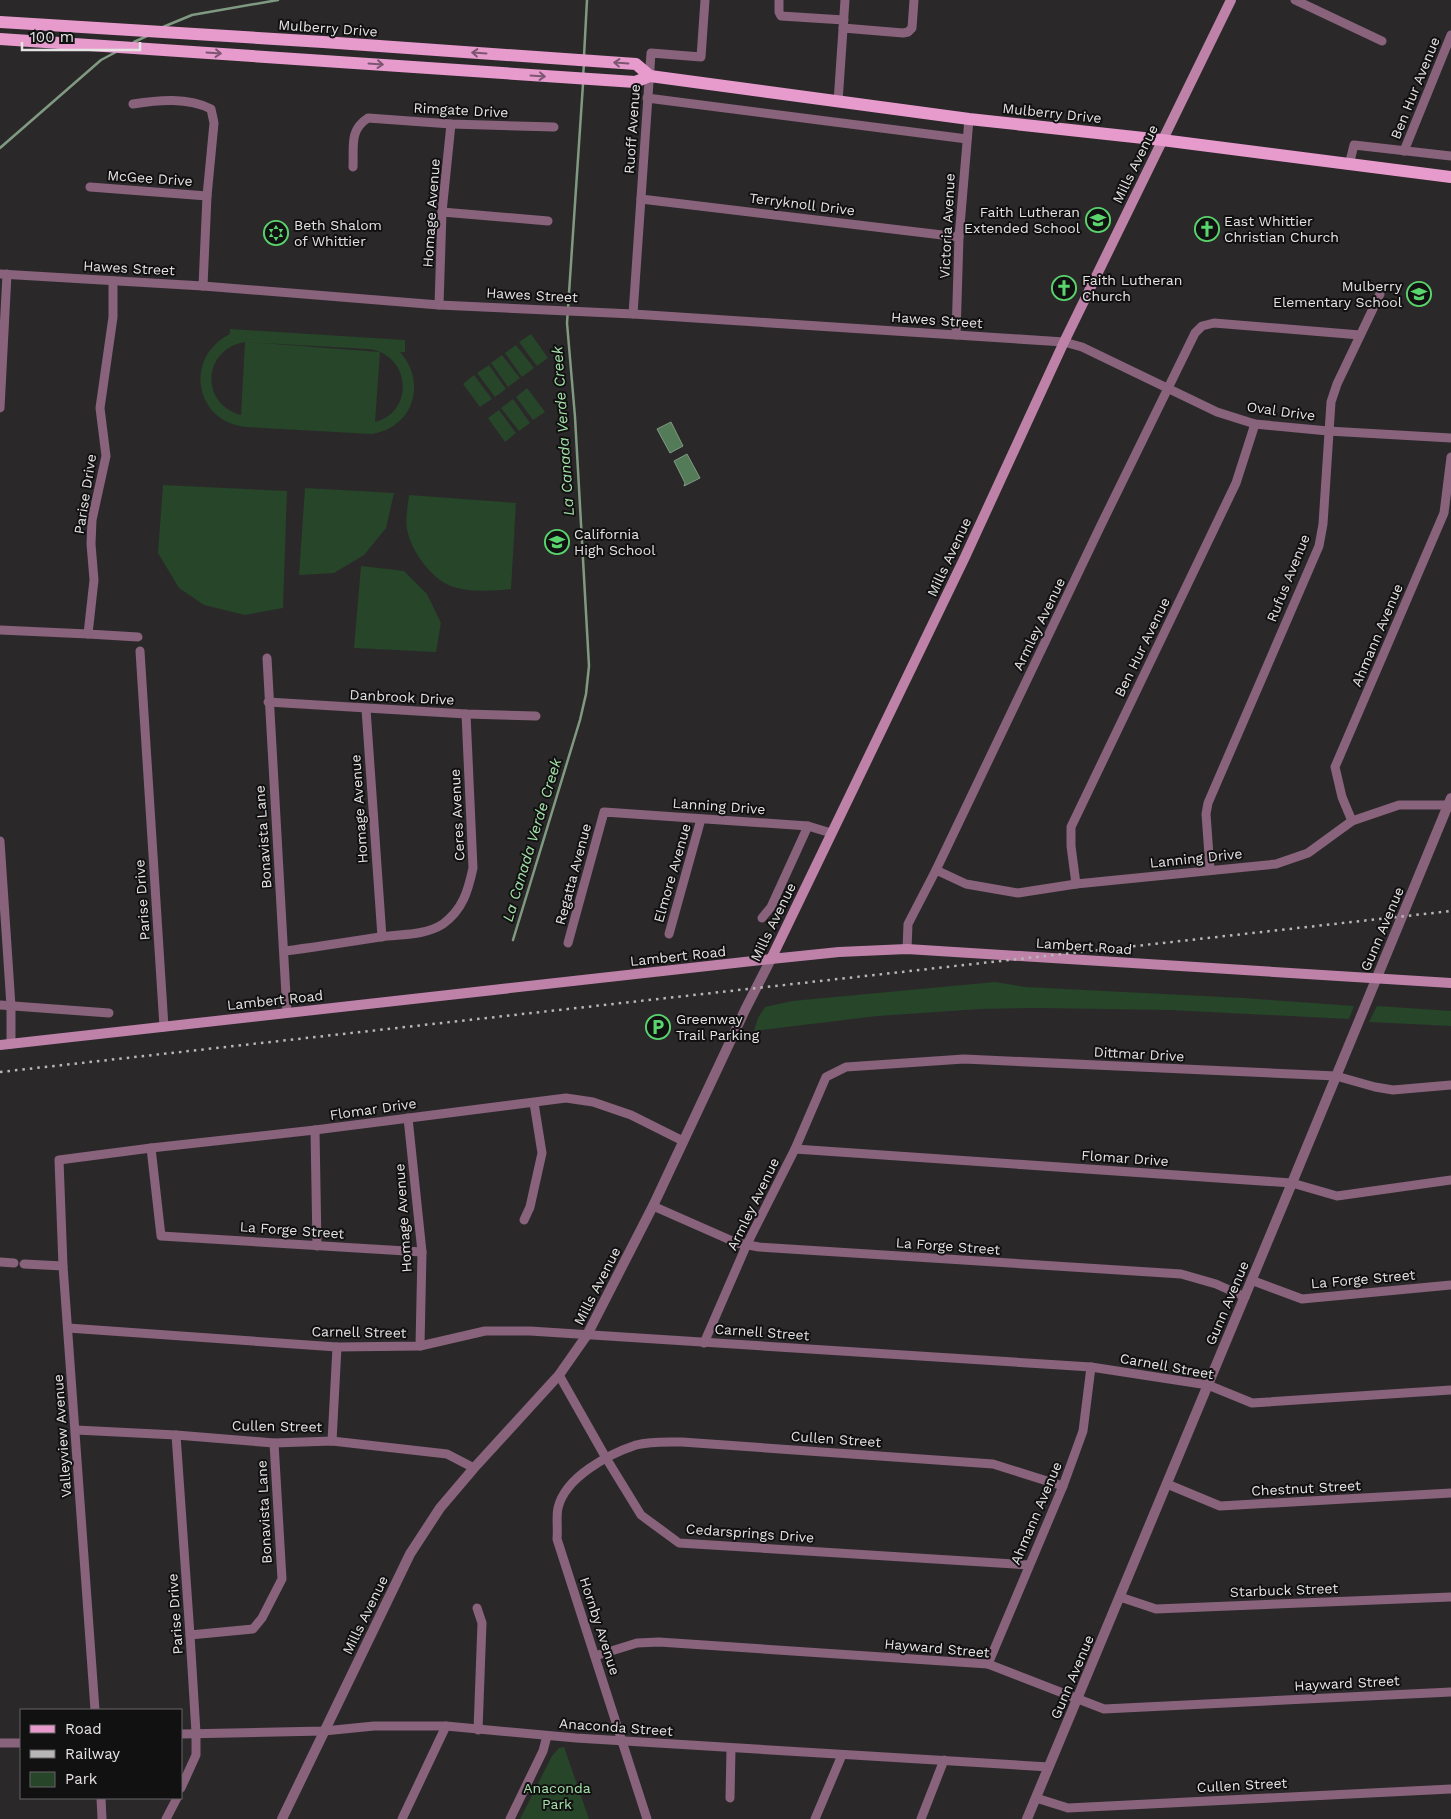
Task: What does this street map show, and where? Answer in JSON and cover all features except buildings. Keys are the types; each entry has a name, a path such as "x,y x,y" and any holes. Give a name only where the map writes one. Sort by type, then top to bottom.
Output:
{"main road":[{"name":"Mills Avenue","path":"771,959 965,557 1064,342 1231,0"},
{"name":"Mulberry Drive","path":"0,22 636,64 650,76"},
{"name":"Mulberry Drive","path":"0,38 583,79 635,82 650,76 969,119 1162,140 1451,177"},
{"path":"276,57 279,50 288,47 318,50 348,44"},
{"name":"Lambert Road","path":"0,1045 771,959 840,952 907,949 1451,983"}],"street":[{"name":"Ruoff Avenue","path":"633,314 651,53 701,57 705,0"},
{"path":"779,0 781,16 903,33 908,32 912,28 914,0"},
{"path":"838,102 845,0"},
{"path":"1295,0 1382,41"},
{"name":"Ben Hur Avenue","path":"1404,150 1451,35"},
{"path":"647,98 967,139"},
{"path":"133,104 154,100 198,103 211,109 214,124 207,196 203,286"},
{"name":"Rimgate Drive","path":"353,167 354,131 359,124 368,118 451,124 554,127"},
{"name":"Victoria Avenue","path":"956,335 958,238 969,119"},
{"name":"Homage Avenue","path":"439,304 442,212 451,124"},
{"path":"1350,165 1354,145 1451,156"},
{"name":"McGee Drive","path":"90,187 207,196"},
{"name":"Terryknoll Drive","path":"641,199 958,238"},
{"path":"442,212 548,221"},
{"path":"0,408 4,274"},
{"name":"Hawes Street","path":"4,274 203,286 439,304 633,314 1064,342"},
{"name":"Parise Drive","path":"88,634 94,580 91,544 92,520 106,456 100,408 113,317 113,281"},
{"name":"Rufus Avenue","path":"1210,869 1206,814 1210,794 1319,546 1323,524 1331,402 1380,294"},
{"name":"Armley Avenue","path":"907,949 908,924 936,870 1195,333 1202,326 1214,323 1360,335"},
{"name":"Oval Drive","path":"1064,342 1078,346 1168,387 1217,412 1255,424 1328,432 1451,438"},
{"name":"Ben Hur Avenue","path":"1076,884 1071,846 1071,827 1236,483 1255,424"},
{"name":"Ahmann Avenue","path":"1352,821 1342,797 1335,767 1444,513 1451,457"},
{"path":"0,630 138,637"},
{"name":"Parise Drive","path":"140,651 164,1027"},
{"name":"Bonavista Lane","path":"266,658 285,951 287,1013"},
{"name":"Danbrook Drive","path":"268,702 366,709 536,716"},
{"name":"Homage Avenue","path":"366,709 382,937"},
{"name":"Ceres Avenue","path":"382,937 420,934 442,924 456,911 468,893 473,868 466,714"},
{"name":"Lanning Drive","path":"936,870 966,884 1018,893 1076,884 1210,869 1276,864 1308,853 1352,821 1399,805 1450,801"},
{"name":"Gunn Avenue","path":"1027,1819 1450,801"},
{"name":"Lanning Drive","path":"604,812 808,826 831,833"},
{"name":"Regatta Avenue","path":"568,943 604,812"},
{"name":"Elmore Avenue","path":"669,934 701,819"},
{"path":"762,918 771,907 808,826"},
{"path":"0,841 11,1006 11,1044"},
{"path":"285,951 382,937"},
{"name":"Mills Avenue","path":"282,1819 410,1554 440,1508 559,1375 587,1335 653,1206 771,959"},
{"path":"0,1005 109,1013"},
{"name":"Dittmar Drive","path":"826,1077 846,1067 964,1059 1336,1076 1376,1088 1392,1090 1451,1085"},
{"name":"Armley Avenue","path":"704,1343 747,1244 795,1149 826,1077"},
{"name":"Flomar Drive","path":"59,1160 566,1098 593,1102 631,1115 683,1141"},
{"path":"524,1220 530,1207 542,1153 534,1103"},
{"name":"Homage Avenue","path":"408,1118 422,1252 420,1346"},
{"path":"315,1130 317,1246"},
{"name":"La Forge Street","path":"151,1148 161,1236 422,1252"},
{"name":"Flomar Drive","path":"795,1149 1292,1183 1337,1196 1451,1180"},
{"name":"Valleyview Avenue","path":"59,1160 63,1266 95,1709"},
{"name":"La Forge Street","path":"653,1206 737,1243 775,1249 1181,1274 1216,1284 1245,1297"},
{"path":"0,1262 63,1266"},
{"name":"La Forge Street","path":"1251,1280 1302,1298 1451,1285"},
{"name":"Carnell Street","path":"68,1328 337,1347 420,1346 484,1331 530,1331 1091,1367 1208,1385 1252,1403 1451,1390"},
{"path":"332,1441 337,1347"},
{"name":"Ahmann Avenue","path":"988,1664 1063,1486 1083,1431 1091,1367"},
{"name":"Cedarsprings Drive","path":"559,1375 640,1515 679,1543 1029,1564"},
{"name":"Cullen Street","path":"76,1430 176,1435 274,1443 332,1441 447,1454 474,1468"},
{"name":"Parise Drive","path":"176,1435 196,1733 196,1755 182,1786"},
{"name":"Cullen Street","path":"606,1458 637,1445 659,1442 682,1442 993,1464 1063,1486"},
{"name":"Bonavista Lane","path":"190,1635 253,1629 262,1618 282,1579 274,1443"},
{"name":"Hornby Avenue","path":"606,1458 587,1469 571,1483 558,1507 557,1539 647,1819"},
{"name":"Chestnut Street","path":"1167,1484 1220,1506 1451,1493"},
{"name":"Starbuck Street","path":"1120,1597 1156,1609 1451,1597"},
{"path":"477,1608 482,1624 478,1730"},
{"name":"Hayward Street","path":"595,1656 637,1643 659,1642 988,1664 1104,1709 1451,1692"},
{"name":"Anaconda Street","path":"182,1734 324,1731 374,1726 446,1726 547,1736 730,1749 1049,1767"},
{"path":"402,1819 446,1726"},
{"path":"510,1819 543,1751 547,1736"},
{"path":"0,1743 20,1742"},
{"path":"730,1749 730,1798"},
{"path":"815,1819 842,1755"},
{"path":"921,1819 944,1760"},
{"name":"Cullen Street","path":"1036,1798 1068,1808 1451,1789"},
{"path":"101,1799 102,1819"},
{"path":"166,1819 176,1799"}],"green space":[{"path":"230,329 405,340 405,352 400,352 413,376 412,402 398,422 386,430 372,434 245,427 228,422 215,413 206,401 201,387 201,372 206,357 215,344 230,334","holes":["245,342 241,415 227,409 218,400 213,388 214,365 221,355 231,347","247,342 368,349 379,352","380,352 393,361 399,371 403,383 402,395 397,407 388,416 375,422"]},
{"path":"531,334 548,358 537,366 519,342"},
{"path":"516,345 534,368 522,377 505,353"},
{"path":"502,355 520,378 508,387 491,363"},
{"path":"489,365 506,389 495,397 477,373"},
{"path":"474,375 492,399 480,407 463,384"},
{"path":"527,388 545,412 533,420 516,397"},
{"path":"513,399 530,423 519,431 501,408"},
{"path":"499,410 516,433 505,442 488,418"},
{"path":"163,485 287,491 283,608 245,615 204,605 179,588 158,553"},
{"path":"305,488 394,493 386,528 364,555 334,573 299,575"},
{"path":"409,495 516,503 511,589 484,591 457,588 448,585 432,573 413,547 409,538 406,521"},
{"path":"361,566 404,571 427,594 441,623 436,652 354,648"},
{"path":"995,982 1025,987 1243,998 1354,1006 1349,1019 1170,1010 980,1009 877,1016 754,1031 758,1018 765,1007 792,1001"},
{"path":"1377,1006 1451,1011 1451,1026 1369,1022"},
{"name":"Anaconda Park","path":"564,1747 589,1819 520,1819 552,1756 559,1748"}],"shaded area":[{"path":"671,422 683,446 670,453 657,429"},
{"path":"687,454 700,478 684,486 685,483 674,461"}],"waterway":[{"path":"163,27 192,15 278,0"},
{"name":"La Canada Verde Creek","path":"584,56 587,0"},
{"path":"134,42 147,36"},
{"path":"0,148 101,60 116,52"},
{"name":"La Canada Verde Creek","path":"583,76 584,64"},
{"name":"La Canada Verde Creek","path":"513,940 580,720 586,694 589,666 575,417 567,323 583,84"}],"railway":[{"path":"0,1072 1451,911"}],"place":[{"name":"Faith Lutheran Extended School","path":"1098,220"},
{"name":"East Whittier Christian Church","path":"1207,229"},
{"name":"Beth Shalom of Whittier","path":"276,233"},
{"name":"Faith Lutheran Church","path":"1064,288"},
{"name":"Mulberry Elementary School","path":"1419,294"},
{"name":"California High School","path":"557,542"},
{"name":"Greenway Trail Parking","path":"658,1027"}]}
